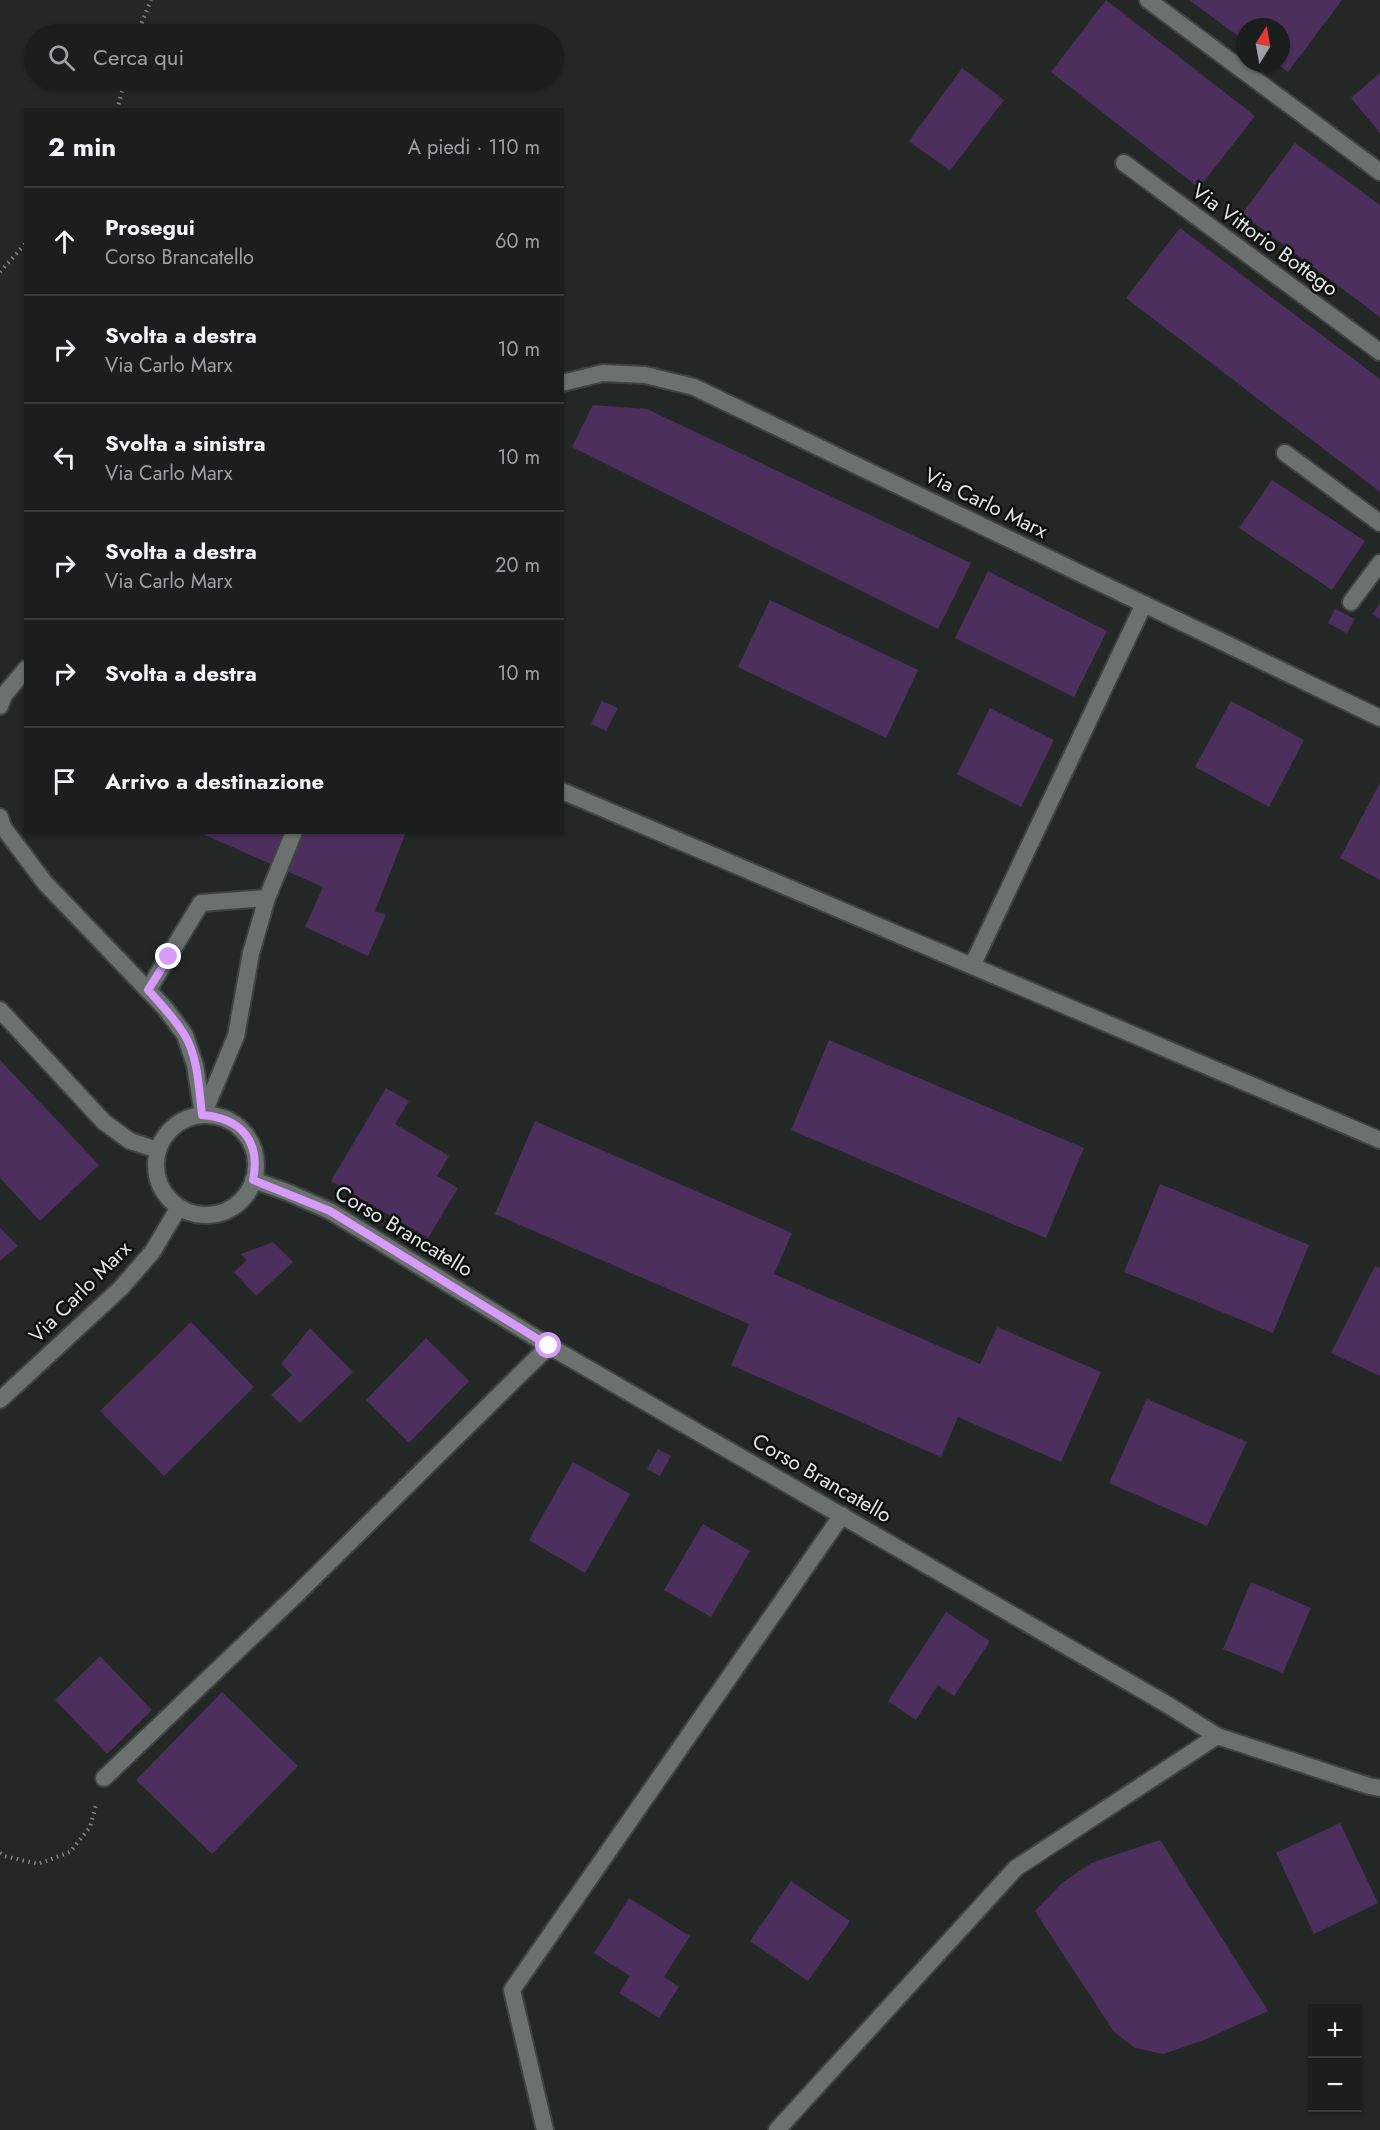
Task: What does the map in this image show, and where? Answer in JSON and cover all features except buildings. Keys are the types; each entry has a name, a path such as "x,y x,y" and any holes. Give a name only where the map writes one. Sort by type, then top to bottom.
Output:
{"street":[{"path":"1148,0 1380,172"},
{"name":"Via Vittorio Bottego","path":"1124,164 1380,352"},
{"name":"Via Carlo Marx","path":"564,383 603,373 645,375 694,387 1380,718"},
{"path":"1285,453 1380,523"},
{"path":"1351,602 1380,563"},
{"path":"972,966 1144,604"},
{"path":"0,706 4,694 24,671"},
{"path":"564,792 1380,1140"},
{"path":"0,817 3,826 45,883 165,1008 185,1035 195,1065 202,1115"},
{"path":"202,1115 236,1036 251,953 267,898 293,834"},
{"path":"148,990 201,903 267,898"},
{"path":"0,1010 104,1122 130,1141 158,1150"},
{"path":"202,1115 229,1120 245,1134 254,1152 256,1166 247,1193 223,1212 193,1213 179,1207 166,1196 159,1182 156,1166 158,1150 164,1137 188,1118 202,1115"},
{"name":"Corso Brancatello","path":"253,1180 330,1211 549,1346 1168,1705 1217,1736 1380,1788"},
{"name":"Via Carlo Marx","path":"0,1400 121,1288 153,1251 179,1207"},
{"path":"104,1778 299,1592 549,1346"},
{"path":"545,2130 512,1990 842,1515"},
{"path":"777,2130 1016,1868 1217,1736"}],"path":[{"path":"141,24 151,0"},
{"path":"118,108 122,90"},
{"path":"0,272 24,245"},
{"path":"0,1853 38,1864 70,1852 90,1827 104,1778"}],"route":[{"path":"169,957 148,990 185,1035 195,1065 202,1115 229,1120 241,1129 249,1140 256,1166 253,1180 330,1211 549,1346"}]}
